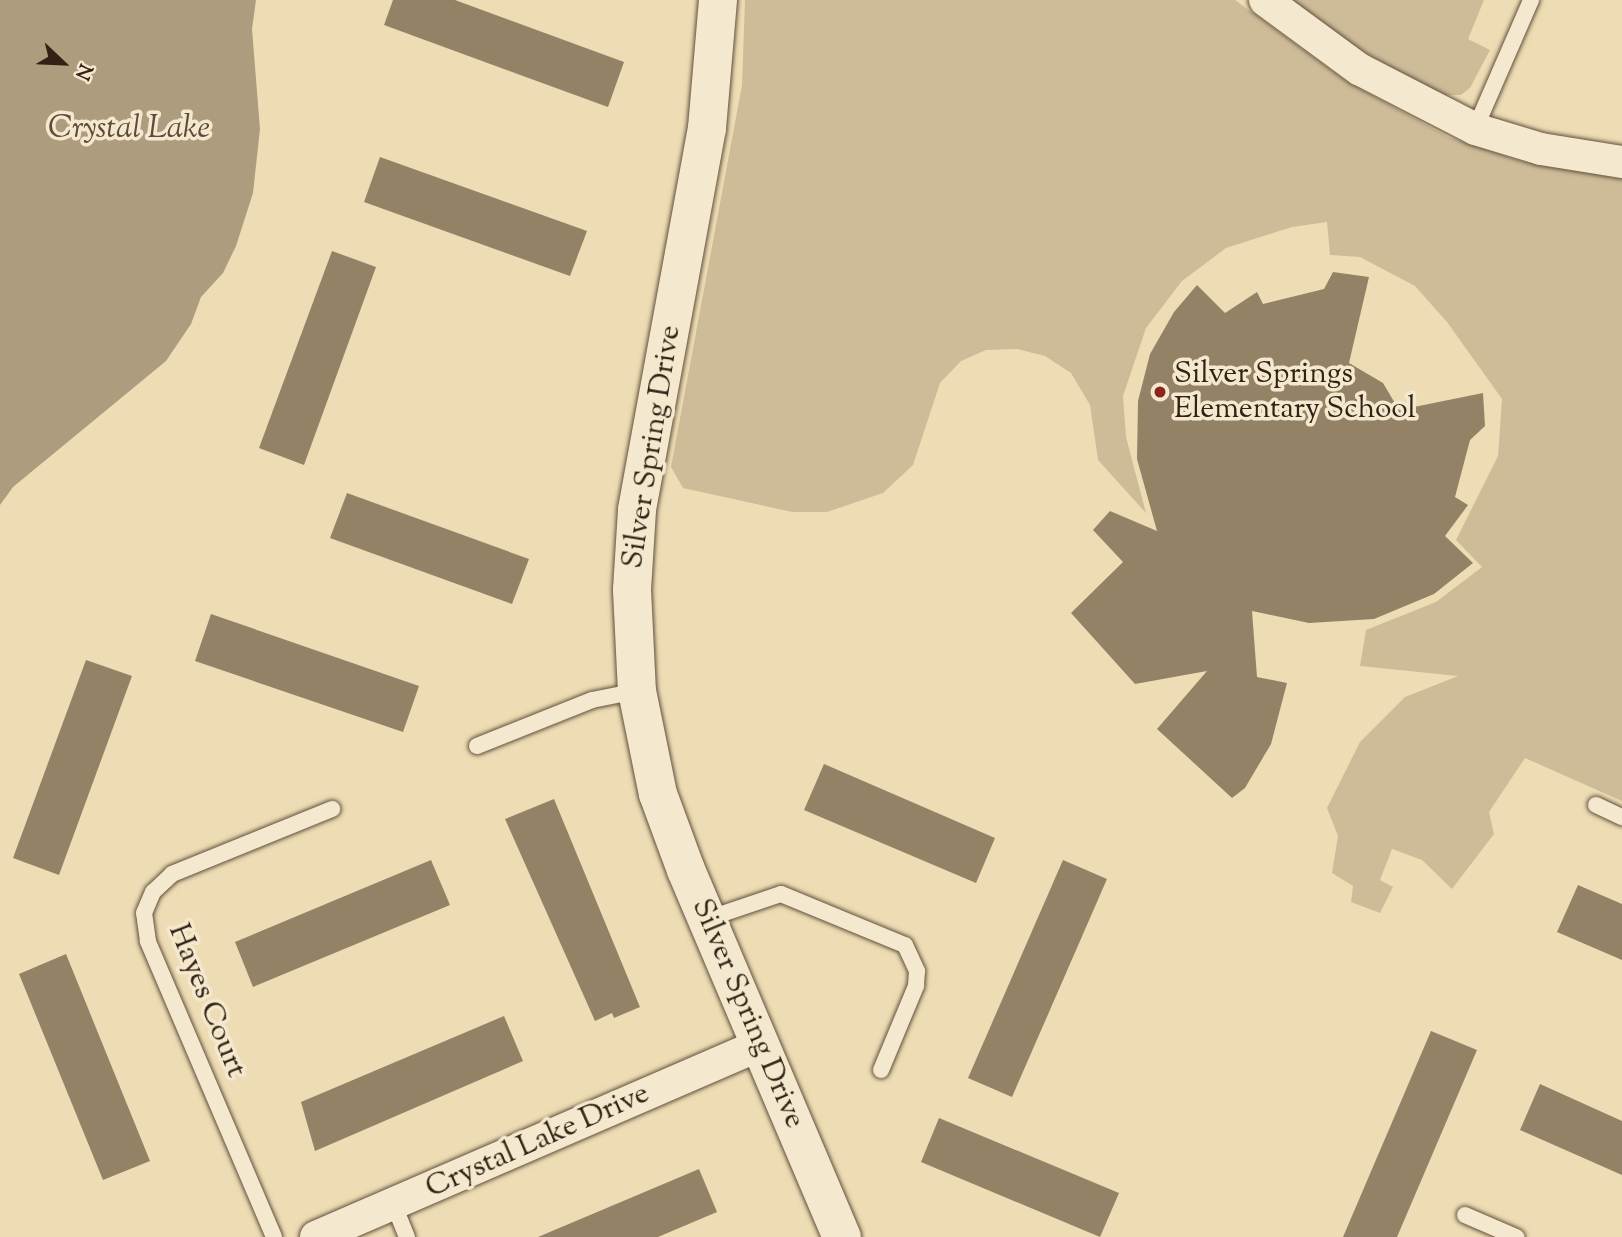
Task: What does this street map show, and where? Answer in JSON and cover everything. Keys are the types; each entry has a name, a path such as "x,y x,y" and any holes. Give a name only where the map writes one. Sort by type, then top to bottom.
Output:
{"street":[{"name":"Silver Spring Drive","path":"718,0 707,128 637,510 632,590 637,691 658,794 707,919 842,1237"},
{"path":"1265,0 1359,69 1475,129 1541,149 1622,162"},
{"name":"Crystal Lake Drive","path":"316,1237 760,1045"}],"lane":[{"path":"1475,129 1531,0"},
{"path":"477,746 592,699 637,691"},
{"path":"1596,805 1622,817"},
{"name":"Hayes Court","path":"274,1237 148,941 144,914 153,892 172,874 332,809"},
{"path":"707,919 781,894 905,946 917,971 916,986 881,1070"},
{"path":"394,1205 407,1237"},
{"path":"1465,1215 1516,1237"}],"shaded area":[{"path":"745,0 1235,0 1346,81 1448,137 1520,161 1622,179 1622,801 1525,758 1489,812 1494,834 1452,889 1422,860 1392,849 1380,880 1393,887 1380,913 1351,902 1353,886 1332,873 1338,836 1327,808 1360,742 1405,697 1458,676 1360,666 1366,630 1436,602 1482,567 1456,540 1498,456 1502,399 1447,322 1415,286 1360,257 1330,255 1327,222 1292,227 1226,248 1182,281 1146,328 1123,396 1126,437 1146,513 1098,460 1090,405 1071,373 1045,356 1017,349 986,350 961,361 940,383 913,465 883,493 827,512 792,512 683,488 671,467 742,85"},
{"path":"1293,0 1484,0 1468,39 1490,50 1470,88 1461,95 1440,95 1348,43"}],"water":[{"name":"Crystal Lake","path":"0,0 256,0 252,29 260,129 253,193 236,246 223,273 201,297 191,324 166,361 13,487 0,505"}],"building":[{"path":"393,0 455,0 624,62 608,107 384,25"},
{"path":"380,157 587,231 570,276 364,202"},
{"path":"332,251 376,267 304,465 259,448"},
{"path":"1333,272 1369,277 1349,363 1383,383 1399,410 1483,393 1485,426 1470,440 1455,497 1468,505 1445,536 1473,563 1434,594 1374,619 1309,623 1252,611 1257,677 1287,683 1271,744 1245,788 1232,798 1157,729 1207,671 1135,684 1071,613 1123,562 1093,530 1110,511 1157,531 1137,459 1138,401 1150,354 1174,312 1197,285 1225,313 1257,292 1263,304 1324,289"},
{"path":"347,493 529,559 512,604 330,538"},
{"path":"211,614 419,686 403,732 195,661"},
{"path":"86,660 132,676 59,875 13,858"},
{"path":"824,764 995,838 976,883 804,810"},
{"path":"554,799 640,1007 614,1018 612,1013 595,1021 505,819"},
{"path":"431,860 450,905 253,987 235,942"},
{"path":"1063,860 1107,879 1012,1097 968,1078"},
{"path":"1578,885 1622,904 1622,960 1557,932"},
{"path":"66,954 150,1161 103,1180 19,974"},
{"path":"504,1016 523,1061 315,1151 301,1102"},
{"path":"1431,1031 1477,1050 1397,1237 1343,1237"},
{"path":"1540,1084 1622,1121 1622,1175 1520,1130"},
{"path":"939,1118 1119,1193 1100,1237 921,1162"},
{"path":"699,1169 717,1212 658,1237 538,1237"}],"place":[{"name":"Silver Springs Elementary School","path":"1160,392"}]}
